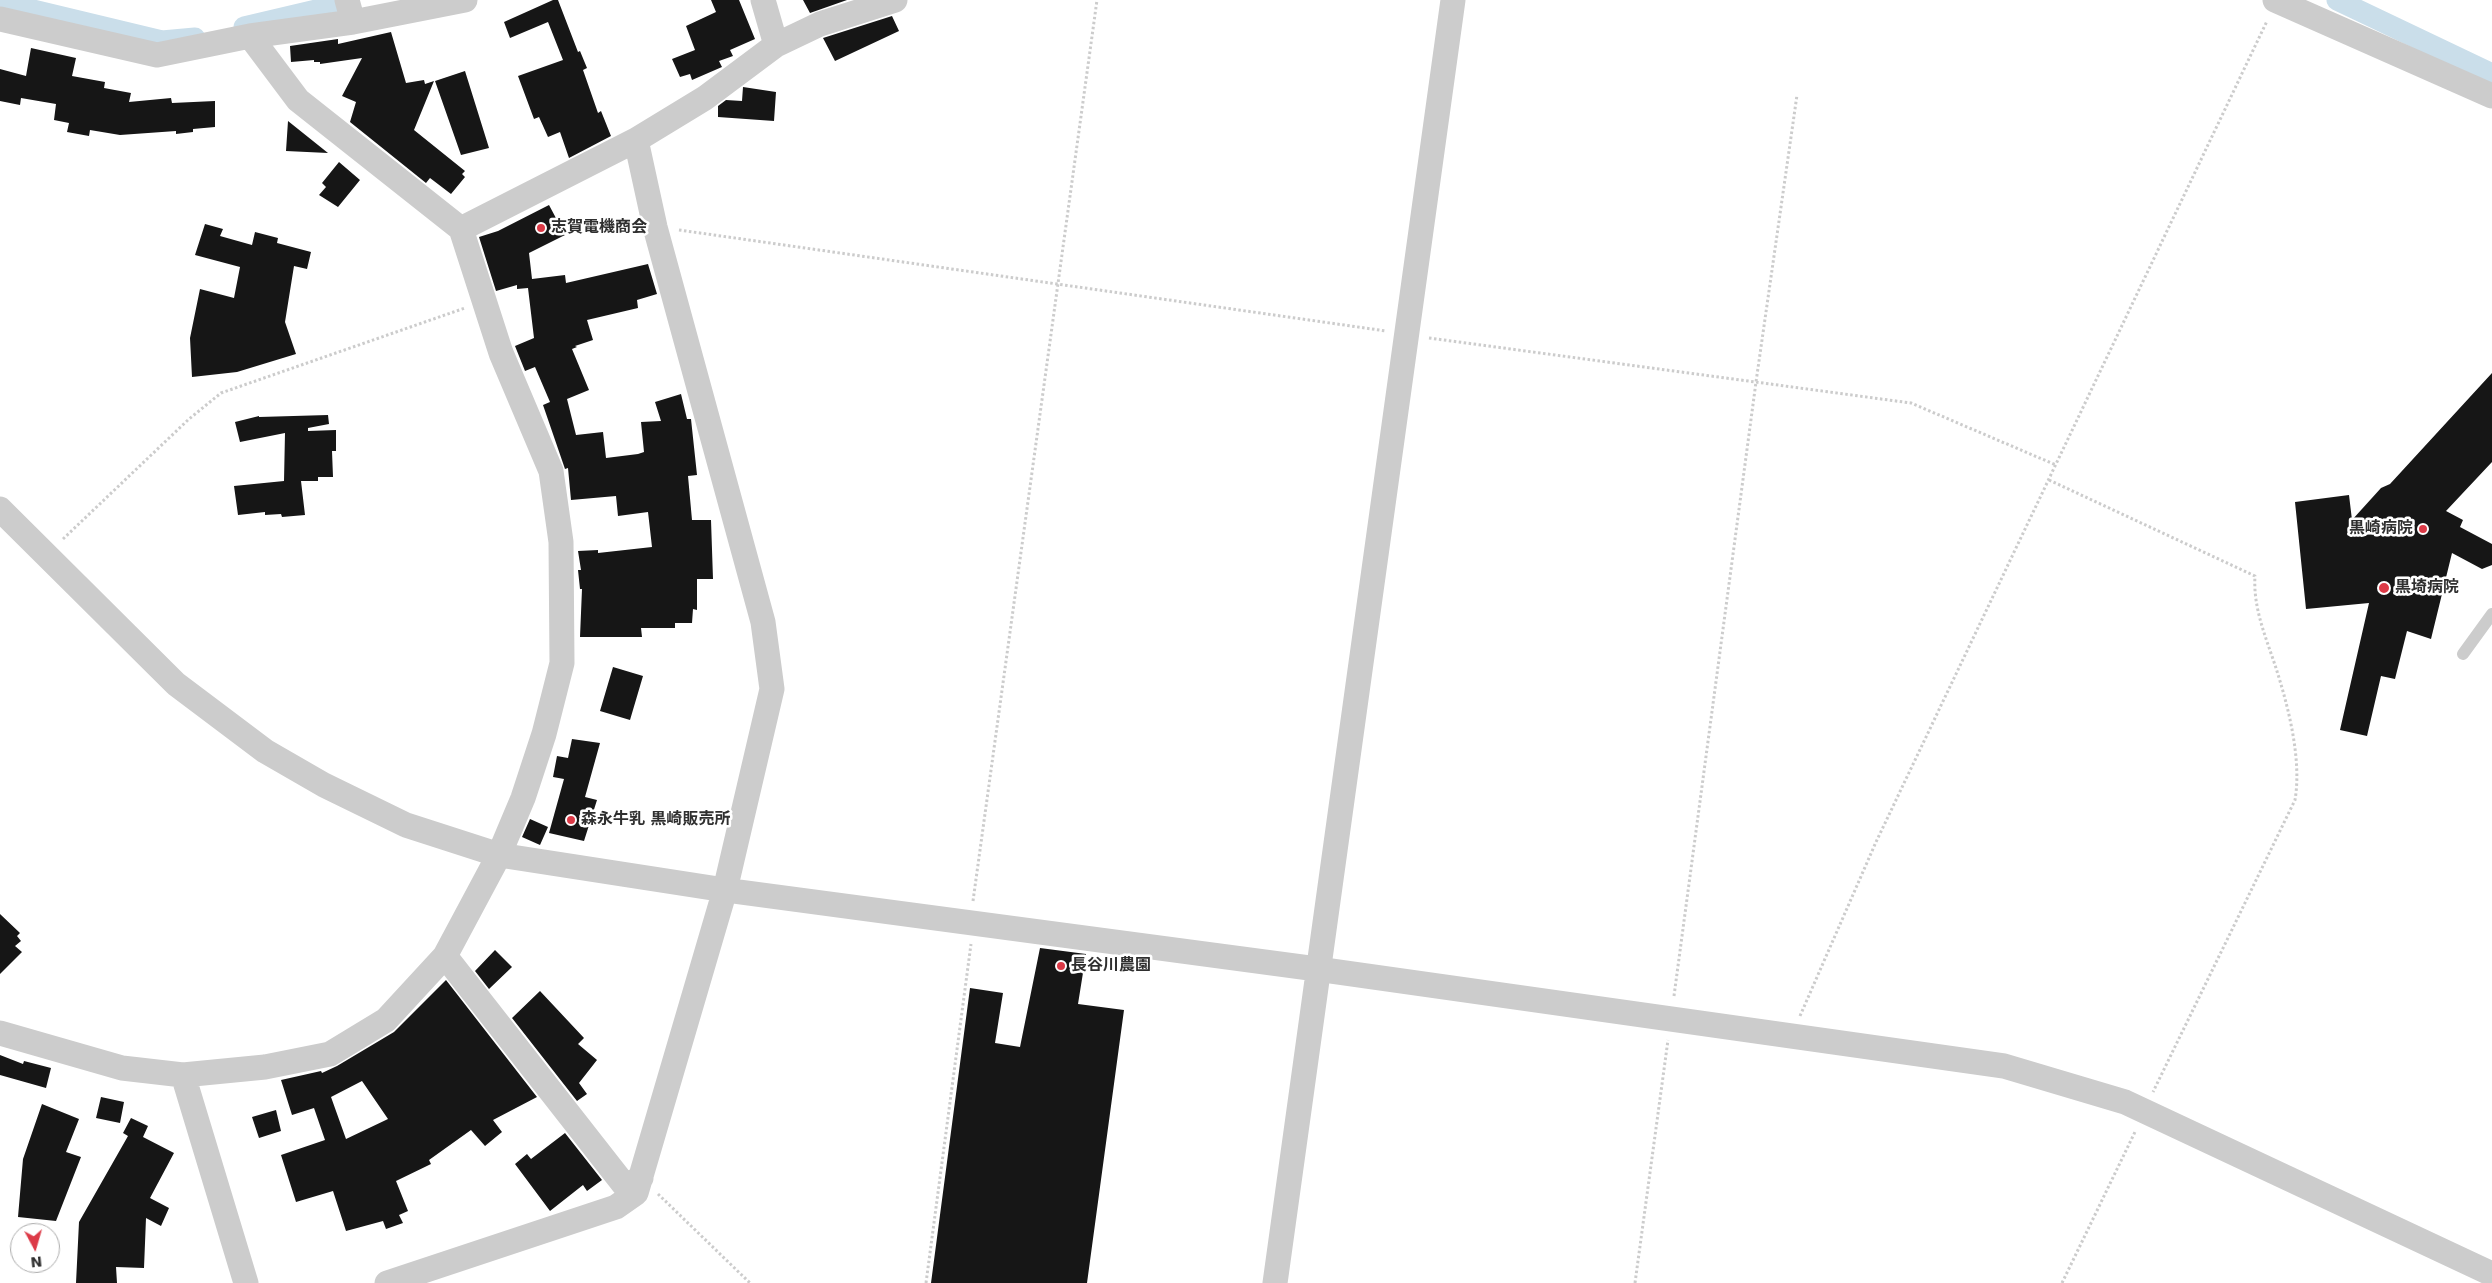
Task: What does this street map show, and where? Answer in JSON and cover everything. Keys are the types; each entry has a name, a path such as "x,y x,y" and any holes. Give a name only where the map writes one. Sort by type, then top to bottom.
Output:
{"street":[{"path":"0,19 157,55 250,36 350,11 465,0"},
{"path":"763,0 776,45"},
{"path":"461,229 636,140 705,98 776,45 820,24 895,0"},
{"path":"1275,1283 1317,968 1408,335 1453,0"},
{"path":"2272,7 2492,96"},
{"path":"0,1033 122,1068 183,1075 265,1067 330,1054 386,1020 444,956 499,855 523,798 544,734 562,663 561,542 551,471 526,414 483,301 461,229 298,100 250,36"},
{"path":"387,1283 616,1207 636,1193 725,890 772,689 763,622 655,227 636,140"},
{"path":"0,510 176,684 265,751 324,785 406,825 499,855 725,890 1317,968 2004,1066 2125,1102 2492,1274"},
{"path":"444,956 626,1186 641,1178"},
{"path":"183,1075 246,1283"}],"lane":[{"path":"2463,654 2492,614"}],"path":[{"path":"926,1283 972,951 970,923 1097,0"},
{"path":"1792,1035 1876,842 2268,21 2272,7"},
{"path":"1635,1283 1756,382 1797,96"},
{"path":"655,227 1408,335 1911,403 2056,466"},
{"path":"46,555 188,419 221,393 483,301"},
{"path":"2049,480 2255,576 2254,594 2260,621 2285,696 2297,764 2298,783 2295,800 2062,1283"},
{"path":"641,1178 750,1283"}],"building":[{"path":"553,0 558,0 578,52 580,51 587,68 583,70 598,113 601,111 611,136 569,158 560,132 548,137 539,117 534,119 518,76 563,60 548,22 510,38 504,22"},
{"path":"711,0 739,0 755,39 730,50 733,56 719,61 722,67 692,80 690,74 680,77 672,59 695,50 686,26 716,12"},
{"path":"803,0 847,0 810,13"},
{"path":"892,16 899,31 835,61 823,38"},
{"path":"391,32 406,83 424,80 425,84 434,81 414,130 465,171 462,174 465,177 451,194 430,178 426,183 350,122 356,102 342,96 362,58 320,64 320,62 314,62 314,60 291,62 290,46 338,39 338,44"},
{"path":"31,48 76,58 72,76 105,82 104,88 131,93 129,102 171,98 172,103 215,101 215,127 193,129 193,132 176,134 176,131 120,135 90,130 89,136 67,132 69,123 54,120 56,104 21,98 20,105 0,101 0,69 26,76"},
{"path":"465,71 489,148 461,155 435,81"},
{"path":"743,87 776,92 774,121 718,117 718,106 726,100 742,101"},
{"path":"288,121 328,153 286,151"},
{"path":"339,162 360,180 338,207 319,195 326,187 322,183"},
{"path":"549,205 565,235 529,253 532,279 565,275 566,283 648,264 657,294 637,300 638,308 587,320 593,340 575,346 577,347 572,349 589,390 567,399 576,435 603,432 606,458 638,454 644,452 641,422 661,421 655,402 681,394 687,419 691,419 697,475 688,476 692,520 711,520 713,579 697,579 697,610 693,609 692,623 675,623 675,628 641,628 642,637 580,637 582,589 580,589 578,570 581,570 578,551 598,550 598,553 652,547 648,512 618,516 616,496 571,500 568,468 565,469 543,405 550,402 535,367 525,371 515,346 534,338 528,288 517,289 517,285 496,291 479,237 498,231"},
{"path":"205,224 223,229 220,236 252,245 255,232 278,238 277,243 311,252 307,269 294,266 285,322 296,354 237,372 192,377 190,338 200,289 234,298 240,267 195,255"},
{"name":"黒崎病院","path":"2492,373 2492,462 2446,511 2463,520 2460,527 2492,544 2492,565 2482,569 2452,553 2431,639 2407,631 2395,679 2381,676 2367,736 2340,730 2369,603 2306,609 2295,502 2349,495 2352,520 2381,488 2390,484"},
{"path":"328,415 329,424 308,428 308,431 336,430 336,451 332,451 333,477 318,477 318,481 301,481 305,515 282,517 281,514 265,515 265,512 238,515 234,486 284,481 285,433 240,442 235,422 259,416"},
{"path":"613,667 643,676 630,720 600,711"},
{"path":"572,739 600,743 585,797 597,800 584,841 549,833 564,779 553,777 557,756 568,758"},
{"path":"530,819 548,827 540,845 522,837"},
{"path":"0,914 20,933 17,936 21,941 15,946 22,952 0,974"},
{"path":"1040,948 1086,954 1078,1004 1124,1010 1087,1283 931,1283 970,988 1003,993 995,1043 1020,1047"},
{"path":"495,950 512,967 489,989 475,971"},
{"path":"446,980 537,1097 493,1120 502,1132 485,1146 471,1130 429,1160 431,1164 396,1181 408,1211 399,1215 403,1223 386,1229 383,1221 346,1231 333,1191 296,1202 281,1155 325,1140 314,1108 292,1115 281,1080 321,1071 322,1073 394,1032","holes":["362,1081 388,1119 346,1139 331,1097"]},
{"path":"540,991 584,1038 578,1044 597,1060 579,1083 587,1094 577,1101 512,1018"},
{"path":"0,1055 23,1064 24,1061 51,1068 46,1088 0,1075"},
{"path":"101,1097 124,1102 120,1123 96,1118"},
{"path":"42,1104 79,1119 66,1152 81,1157 56,1221 18,1217 23,1159"},
{"path":"276,1110 281,1131 259,1138 252,1117"},
{"path":"131,1118 148,1126 143,1137 174,1153 150,1198 169,1208 161,1226 146,1218 144,1268 116,1267 117,1283 76,1283 79,1222 128,1136 123,1133"},
{"path":"565,1133 602,1180 587,1191 583,1185 550,1211 515,1164 527,1154 531,1159"}],"waterway":[{"path":"2337,0 2492,74"},
{"path":"0,2 162,41 195,38"},
{"path":"244,27 333,6"}],"place":[{"name":"志賀電機商会","path":"541,228"},
{"name":"黒崎病院","path":"2423,529"},
{"name":"黒埼病院","path":"2384,588"},
{"name":"森永牛乳 黒崎販売所","path":"571,820"},
{"name":"長谷川農園","path":"1061,966"}]}
